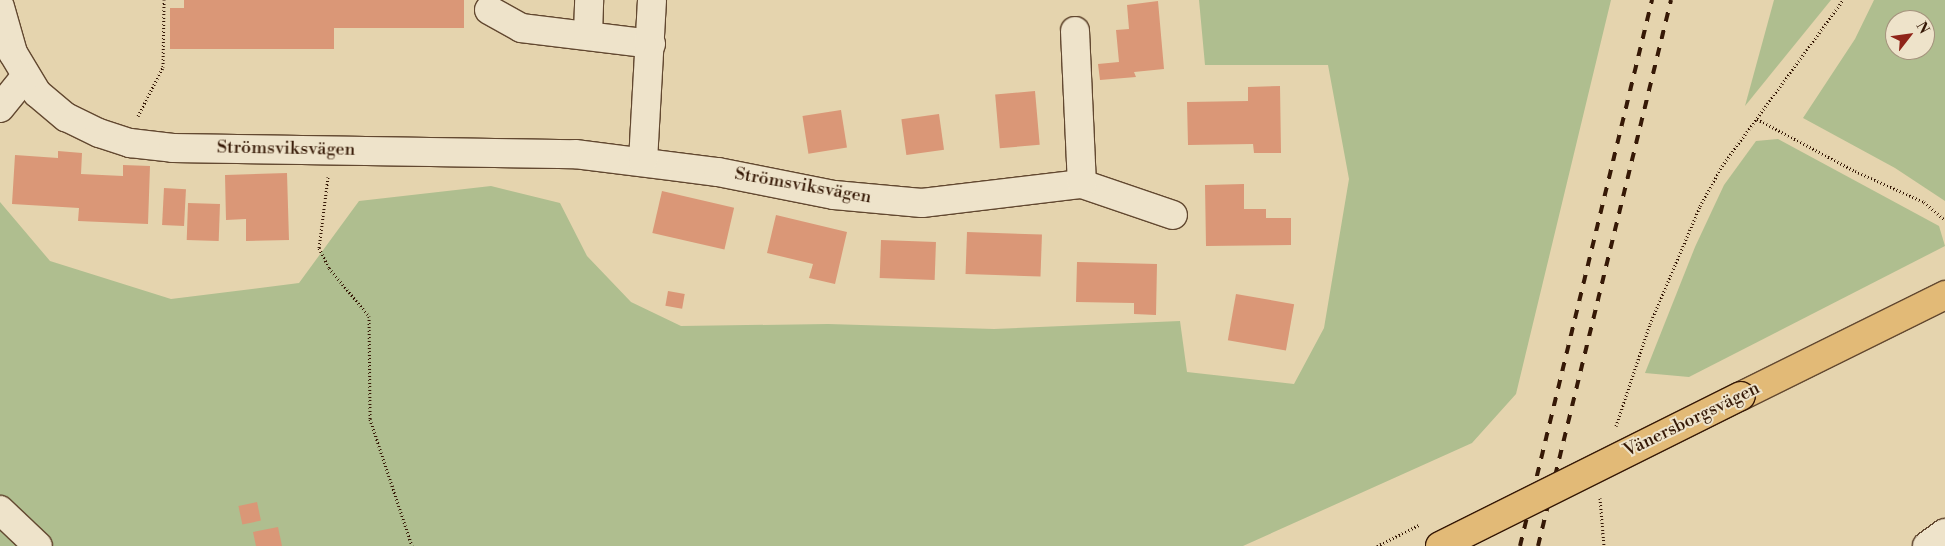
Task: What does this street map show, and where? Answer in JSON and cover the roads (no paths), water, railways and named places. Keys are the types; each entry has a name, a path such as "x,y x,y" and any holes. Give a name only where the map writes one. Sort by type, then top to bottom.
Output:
{"main road":[{"name":"Vänersborgsvägen","path":"1440,546 1945,295"}],"street":[{"path":"588,34 589,0"},
{"path":"643,160 652,0"},
{"name":"Strömsviksvägen","path":"0,7 13,53 26,78 37,93 66,117 130,143 173,148 575,154 643,160 718,172 834,195 922,203 1082,184 1173,215"},
{"path":"488,10 521,28 588,34 651,44"},
{"path":"1075,31 1082,184"},
{"path":"0,108 26,78"},
{"path":"0,510 38,546"},
{"path":"1927,546 1945,534"}],"railway":[{"path":"1520,546 1652,0"},
{"path":"1538,546 1671,0"}]}
